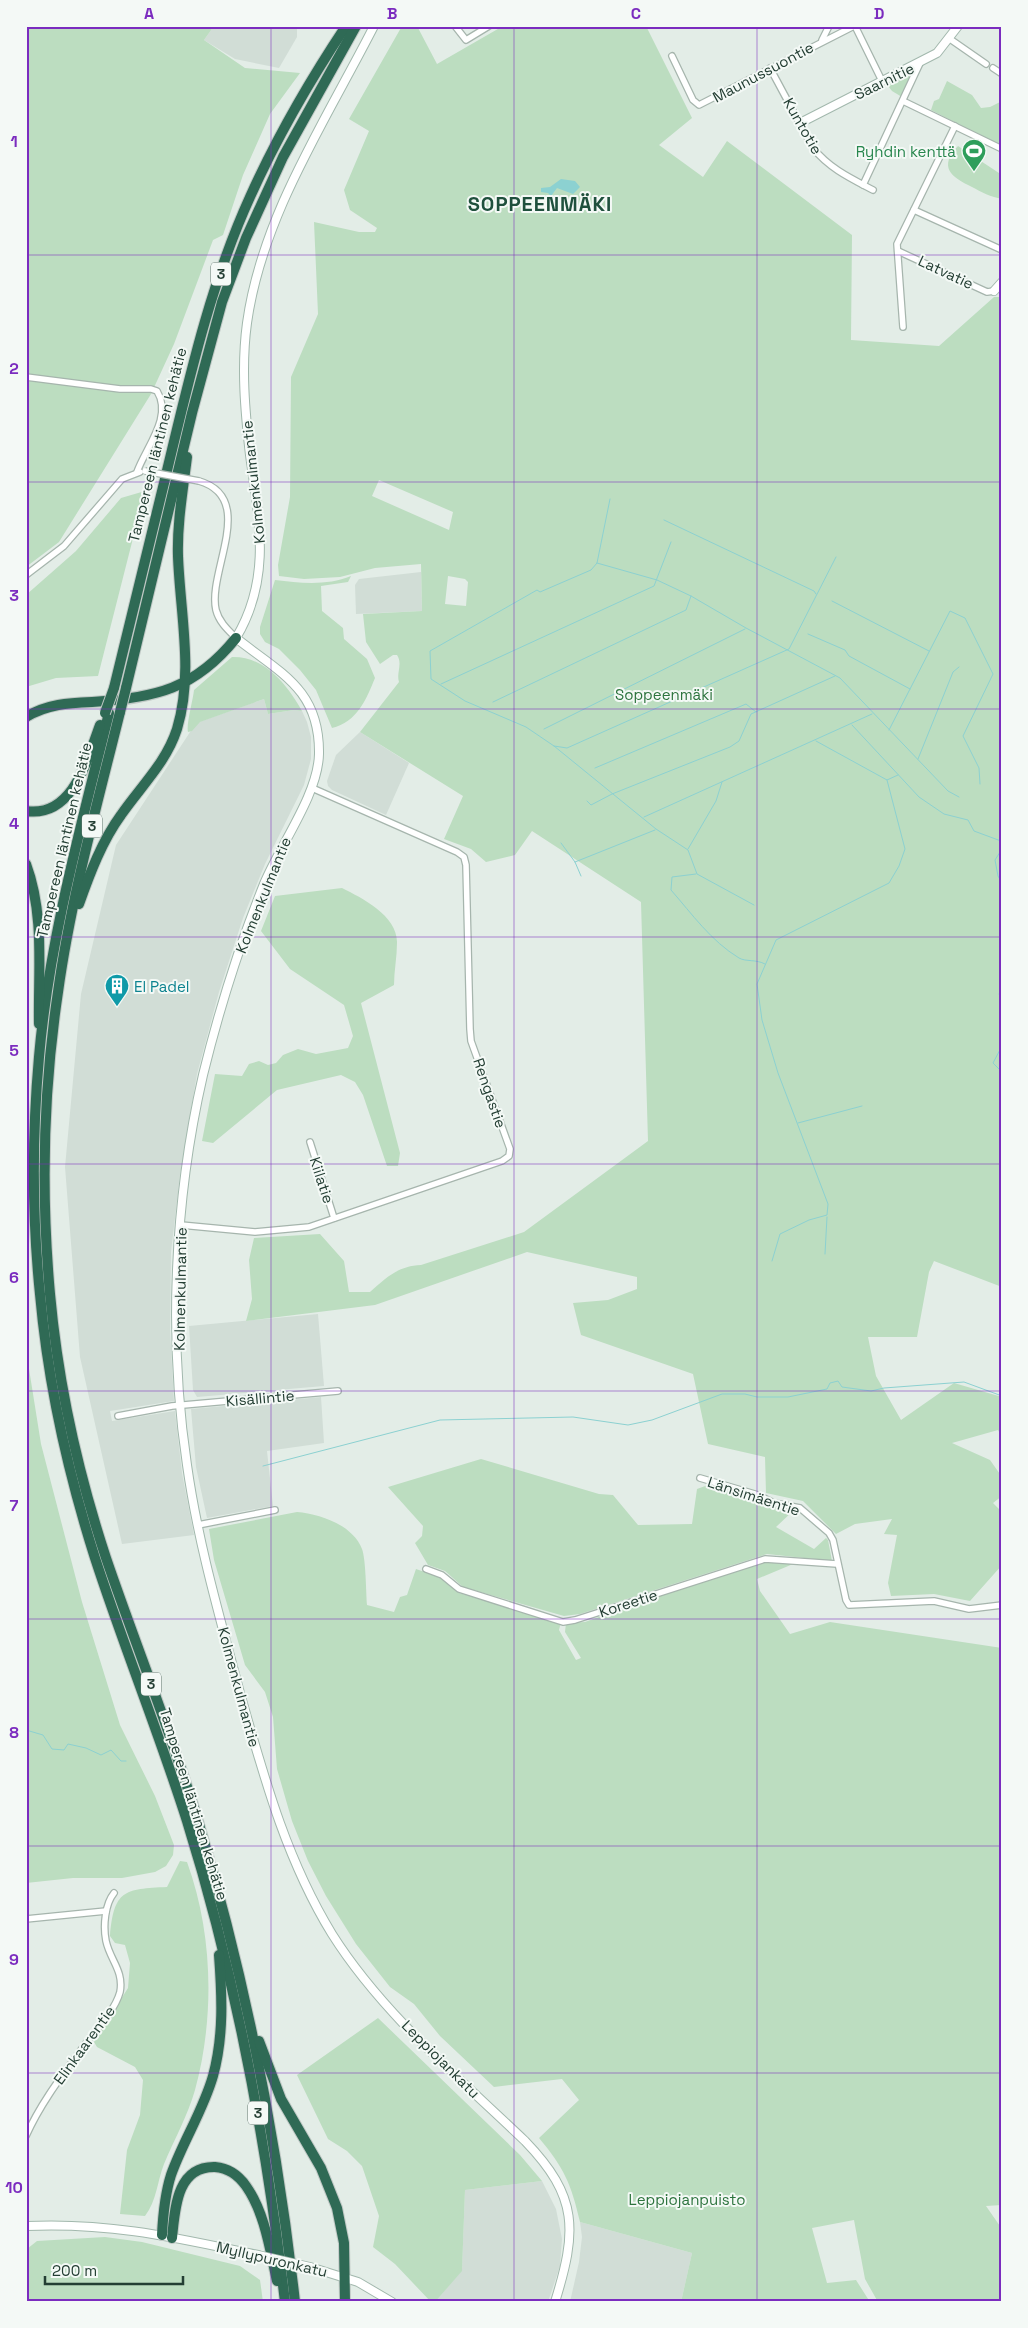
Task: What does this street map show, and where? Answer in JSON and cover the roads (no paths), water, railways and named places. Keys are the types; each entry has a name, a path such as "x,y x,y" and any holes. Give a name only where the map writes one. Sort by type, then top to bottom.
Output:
{"highway":[{"name":"Tampereen läntinen kehätie","path":"295,2302 280,2181 250,2018 198,1820 106,1556 86,1489 59,1365 50,1298 45,1227 45,1136 49,1062 66,940 111,713 114,688 139,579 198,347 226,258 250,197 281,134 304,93 346,26"},
{"name":"Tampereen läntinen kehätie","path":"283,2302 258,2114 244,2040 216,1926 188,1826 161,1742 95,1559 59,1421 45,1336 35,1229 34,1126 39,1054 57,932 111,713 126,688 210,342 246,238 283,157 356,26"},
{"path":"66,940 104,844 120,816 159,766 172,743 180,718 185,684 184,632 178,541 192,413"},
{"path":"26,718 56,705 134,699 185,684 211,666 236,638"},
{"path":"26,811 42,812 53,808 70,793 111,713"},
{"path":"26,864 37,912 39,934 39,1054"},
{"path":"162,2235 164,2206 171,2175 201,2111 213,2075 218,2050 222,2017 216,1926"},
{"path":"250,2018 281,2099 330,2189 341,2223 346,2277 345,2302"},
{"path":"172,2238 176,2205 186,2179 199,2170 206,2168 228,2170 247,2187 259,2213 283,2302"}],"street":[{"name":"Kolmenkulmantie","path":"277,1820 227,1644 198,1525 187,1466 181,1406 177,1332 181,1225 188,1160 198,1102 224,998 265,881 312,788 319,751 317,729 310,710 298,688 285,673 236,638 251,610 256,594 260,561 260,525 244,389 247,324 252,297 270,234 289,189 374,26"},
{"path":"455,26 466,40 489,26"},
{"path":"822,41 829,26"},
{"path":"854,26 882,81"},
{"name":"Maunussuontie","path":"672,56 693,100 700,105 854,26"},
{"name":"Saarnitie","path":"800,124 937,53 950,39 958,26"},
{"path":"950,39 986,64"},
{"path":"863,185 920,63"},
{"name":"Kuntotie","path":"770,68 813,148 821,158 832,167 872,190"},
{"path":"992,68 1002,74"},
{"path":"903,101 1002,149"},
{"path":"903,327 897,244 955,126"},
{"path":"914,210 1002,250"},
{"name":"Latvatie","path":"898,251 987,292 994,291"},
{"path":"994,291 1002,282"},
{"path":"26,377 120,389 151,389 157,391 162,405 159,423 153,442 137,472"},
{"path":"26,575 64,546 122,479 137,472 145,471 199,481 216,488 227,508 227,530 215,604 220,621 236,638"},
{"name":"Rengastie","path":"181,1225 269,1232 309,1227 509,1156 510,1149 470,1035 466,865 464,857 457,852 312,788"},
{"name":"Kiilatie","path":"310,1142 334,1218"},
{"name":"Kisällintie","path":"118,1416 181,1406 338,1391"},
{"name":"Länsimäentie","path":"700,1478 758,1495 774,1503 800,1508 829,1533 833,1540 837,1564 849,1605 934,1601 969,1609 1002,1605"},
{"path":"198,1525 275,1510"},
{"name":"Koreetie","path":"426,1569 442,1574 459,1589 563,1622 575,1620 765,1559 837,1564"},
{"name":"Leppiojankatu","path":"277,1820 313,1901 351,1962 399,2018 542,2159 557,2182 568,2214 570,2240 565,2270 555,2302"},
{"name":"Elinkaarentie","path":"26,2136 42,2104 107,2016 119,1993 121,1976 106,1940 106,1911 109,1899 114,1893"},
{"path":"26,1919 106,1911"},
{"name":"Myllypuronkatu","path":"26,2226 103,2226 162,2235 258,2255 346,2277 373,2289 392,2302"}],"water":[{"path":"561,179 575,181 580,187 573,194 557,188 551,196 548,193 541,192 541,188 550,187"}],"waterway":[{"path":"610,499 597,563 591,570 540,592 537,590 430,651 431,679 465,701 526,727 554,746 656,829 688,850 697,874 754,905"},
{"path":"664,520 814,591 816,594"},
{"path":"441,684 654,586 671,542"},
{"path":"554,746 567,748 789,649 836,557"},
{"path":"597,563 657,580 691,596 746,628 840,678 948,791 959,797"},
{"path":"493,702 686,610 691,596"},
{"path":"832,601 929,651"},
{"path":"889,730 950,611 965,618 993,674 963,736 979,768 980,784"},
{"path":"544,729 745,629"},
{"path":"808,634 845,650 849,656 910,689"},
{"path":"918,759 953,672 959,667"},
{"path":"587,801 591,805 612,794 730,747 739,741 751,714 835,676"},
{"path":"595,768 746,704 756,712"},
{"path":"644,817 872,714"},
{"path":"852,725 919,797 944,814 968,820 974,831 1001,841 1002,847"},
{"path":"816,741 887,780 898,775"},
{"path":"772,1261 780,1234 809,1220 827,1215 828,1204 778,1073 762,1020 757,984 776,940 889,883 899,866 905,849 887,780"},
{"path":"688,849 716,801 722,782"},
{"path":"575,862 655,830"},
{"path":"561,843 575,862 581,876"},
{"path":"1002,849 995,860 998,876 1002,883"},
{"path":"696,874 672,877 671,890 702,927 720,944 739,958 765,964"},
{"path":"1002,989 999,994 1002,1000"},
{"path":"1002,1046 993,1063 1002,1072"},
{"path":"798,1123 862,1106"},
{"path":"825,1254 827,1217"},
{"path":"263,1466 440,1420 573,1417 628,1425 652,1420 722,1394 788,1397 827,1389 830,1383 838,1381 842,1387 871,1391 884,1388 964,1382 1002,1396"},
{"path":"26,1730 43,1735 52,1749 64,1750 68,1744 86,1748 101,1755 111,1750 121,1761 126,1761"}],"place":[{"name":"Ryhdin kenttä","path":"974,172"},
{"name":"El Padel","path":"117,1007"}],"district":[{"name":"SOPPEENMÄKI","path":"540,204"}],"park label":[{"name":"Soppeenmäki","path":"664,694"},
{"name":"Leppiojanpuisto","path":"687,2199"}]}
